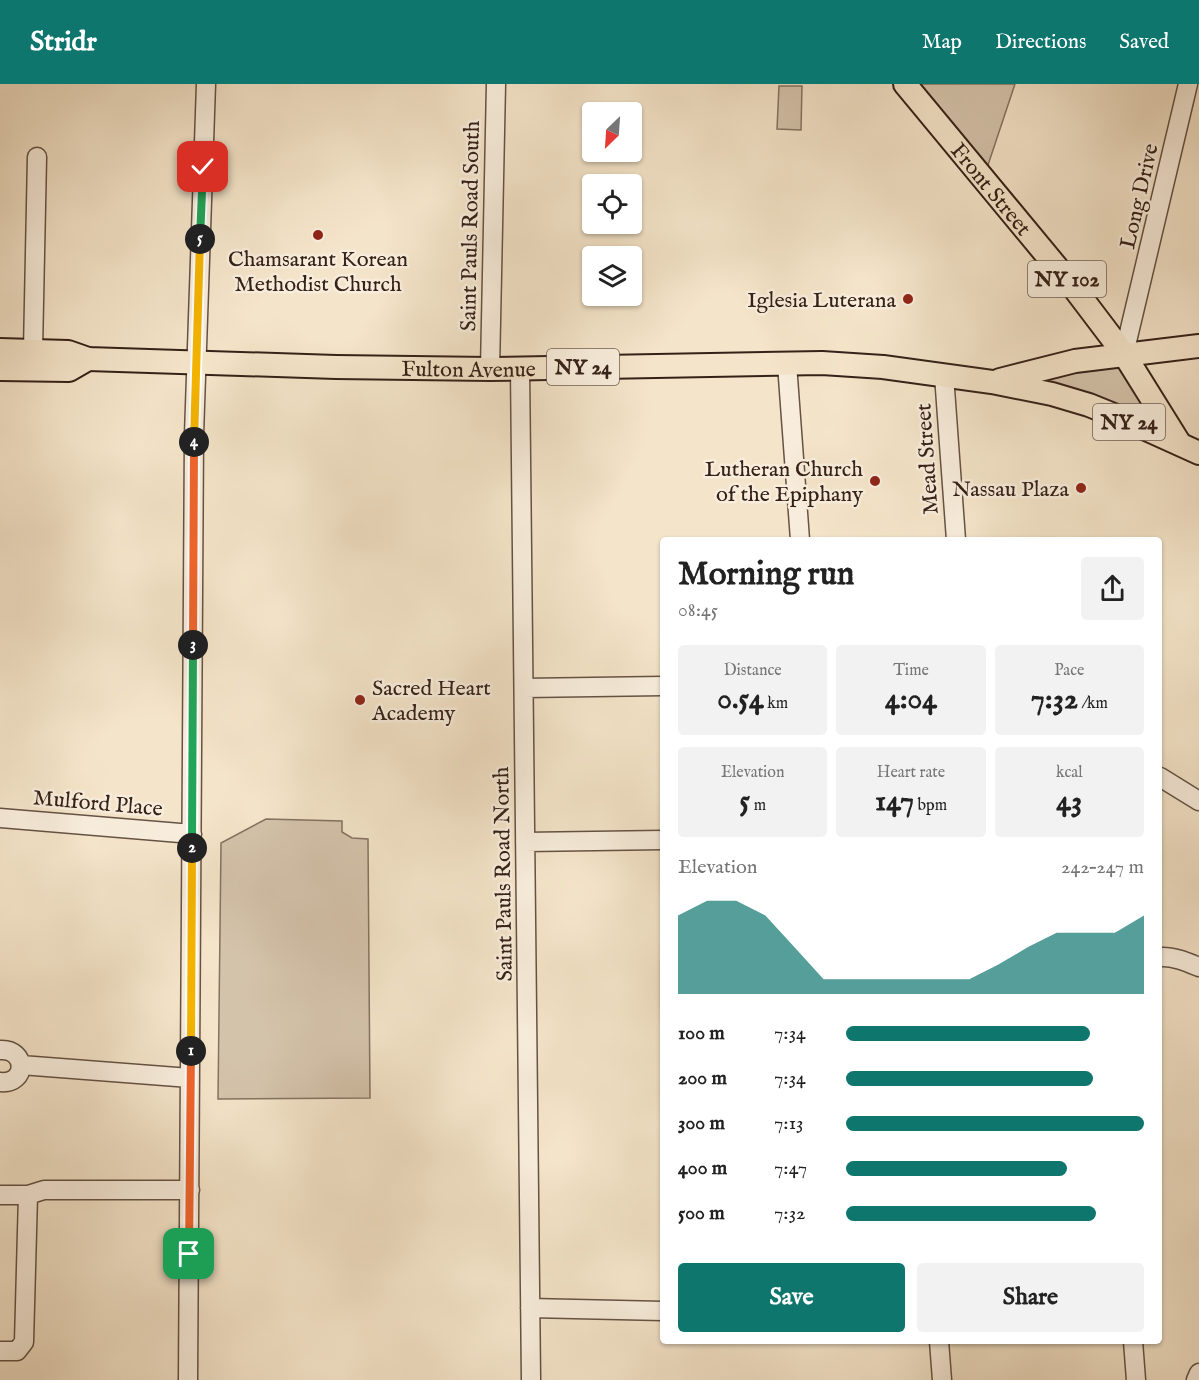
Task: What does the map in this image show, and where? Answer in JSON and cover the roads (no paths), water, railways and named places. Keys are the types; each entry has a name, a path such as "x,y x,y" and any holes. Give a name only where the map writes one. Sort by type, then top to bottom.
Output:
{"main road":[{"name":"Front Street","path":"905,84 1074,288 1190,448"},
{"path":"992,382 1075,361 1199,346"},
{"name":"Fulton Avenue","path":"0,350 68,352 88,359 336,367 490,369 849,365 992,382"},
{"name":"Fulton Avenue","path":"0,369 69,370 88,359"},
{"name":"NY 24","path":"992,382 1052,394 1089,405 1190,448"}],"street":[{"path":"188,1380 195,362 206,84"},
{"name":"Saint Pauls Road South","path":"490,369 496,84"},
{"name":"Long Drive","path":"1124,354 1188,84"},
{"path":"33,350 37,157"},
{"path":"787,364 800,537"},
{"name":"Saint Pauls Road North","path":"520,368 531,1380"},
{"name":"Mead Street","path":"944,375 956,537"},
{"path":"524,688 660,687"},
{"path":"1162,778 1199,801"},
{"name":"Mulford Place","path":"0,818 192,834"},
{"path":"525,842 660,840"},
{"path":"1162,957 1184,961 1199,967"},
{"path":"0,1050 12,1052 21,1065 14,1079 0,1082"},
{"path":"21,1065 190,1078"},
{"path":"0,1195 28,1195 44,1190 189,1190"},
{"path":"0,1351 17,1351 24,1342 28,1195"},
{"path":"530,1308 660,1311"},
{"path":"939,1344 942,1380"},
{"path":"1133,1344 1136,1380"},
{"path":"1196,1380 1199,1373"}],"place":[{"name":"Chamsarant Korean Methodist Church","path":"318,235"},
{"name":"Iglesia Luterana","path":"908,299"},
{"name":"Lutheran Church of the Epiphany","path":"875,481"},
{"name":"Nassau Plaza","path":"1081,488"},
{"name":"Sacred Heart Academy","path":"360,700"}]}
